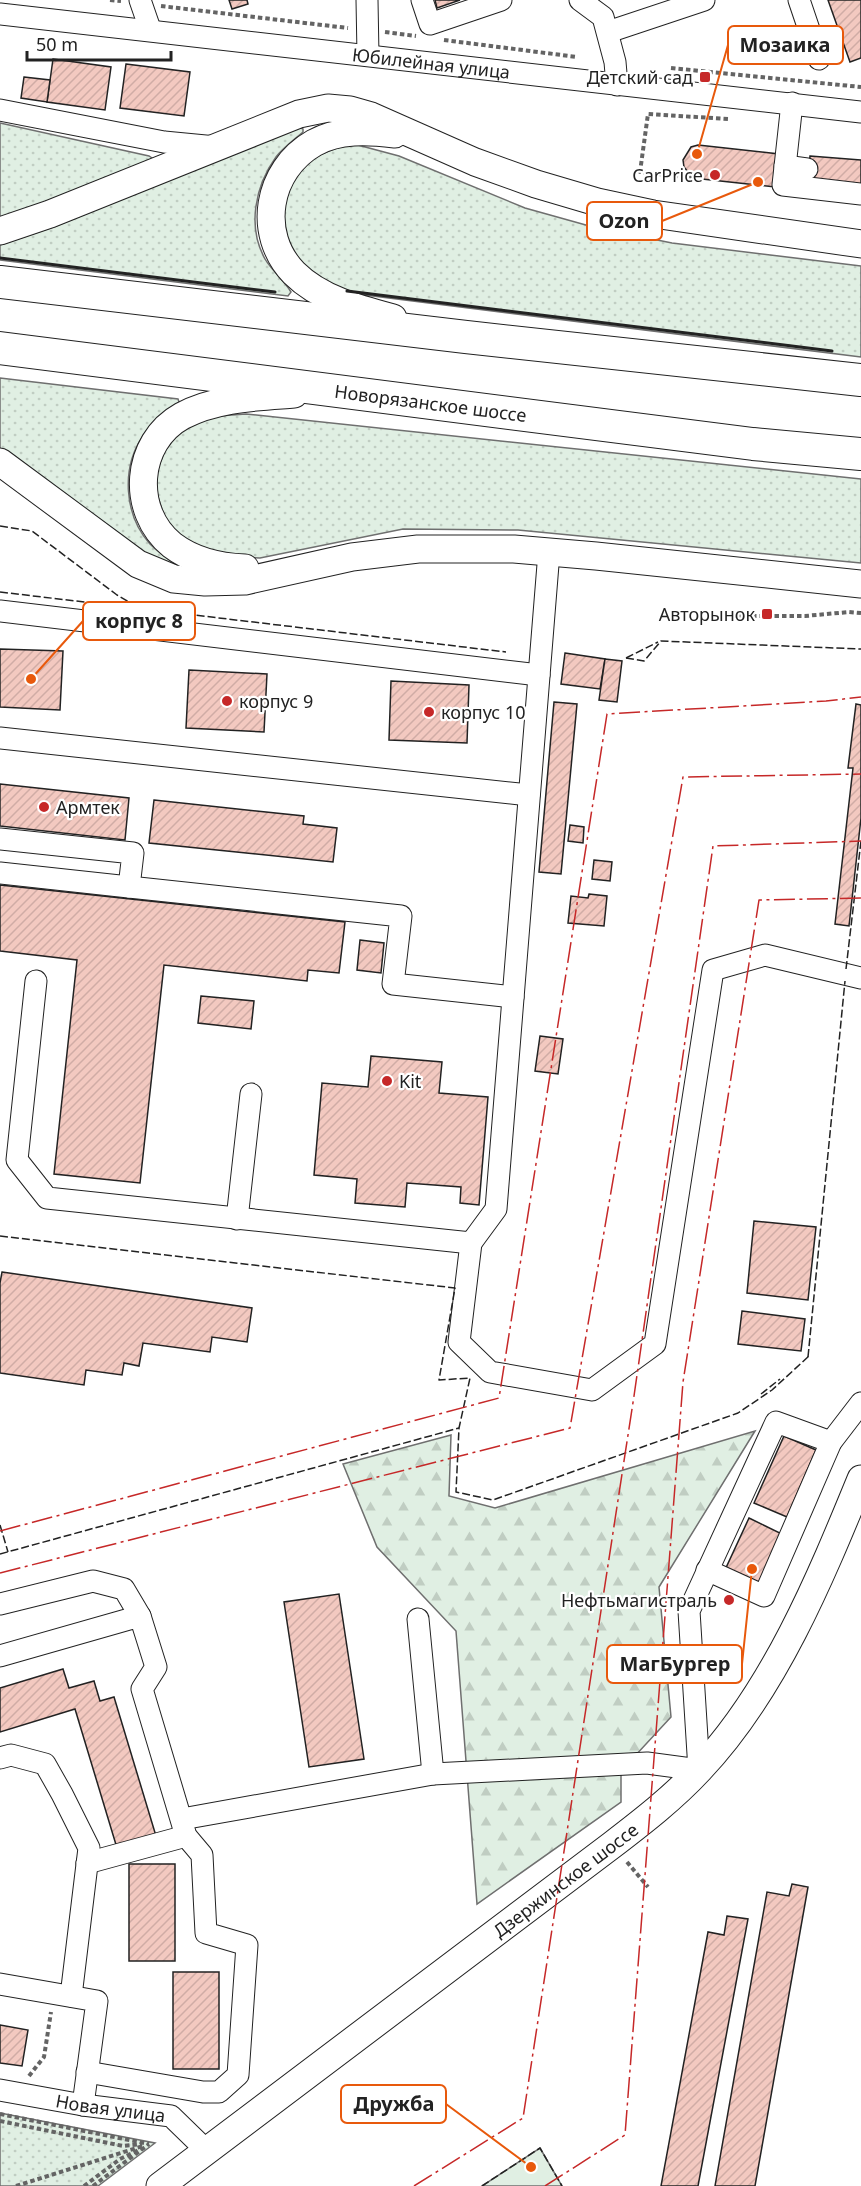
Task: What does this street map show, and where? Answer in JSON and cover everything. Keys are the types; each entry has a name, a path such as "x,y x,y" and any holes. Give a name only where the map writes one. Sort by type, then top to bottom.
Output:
{"highway":[{"path":"0,282 466,338 861,380"},
{"name":"Новорязанское шоссе","path":"0,348 753,444 861,454"}],"main road":[{"path":"0,231 50,214 299,114 328,108 350,110 371,116 474,162 597,202 653,214 861,244"},
{"path":"414,135 366,131 339,134 316,142 299,154 284,171 276,187 271,206 273,239 281,257 295,273 310,286 333,299 369,312 466,338"},
{"path":"297,570 232,568 194,559 171,544 157,528 147,509 142,491 142,472 149,451 162,433 180,417 208,405 244,398 339,391"},
{"path":"0,462 138,564 174,579 205,582 245,581 352,557 418,549 514,549 861,584"},
{"name":"Дзержинское шоссе","path":"160,2186 612,1845 699,1770 742,1717 784,1650 827,1562 861,1479"}],"street":[{"path":"355,0 368,0 368,55"},
{"path":"422,0 430,24 501,0"},
{"path":"580,0 603,17 615,63 617,84"},
{"path":"608,32 704,0"},
{"path":"799,0 819,59"},
{"path":"140,2 150,30"},
{"name":"Юбилейная улица","path":"0,14 861,112"},
{"path":"792,103 783,185 861,194"},
{"path":"0,110 164,142 216,147"},
{"path":"785,166 807,169"},
{"path":"549,552 496,1209 471,1243 459,1342 490,1372 592,1390 655,1344 713,970 765,955 861,978"},
{"path":"0,611 539,675"},
{"path":"0,738 529,795"},
{"path":"0,839 133,853 129,887"},
{"path":"0,873 401,916 393,984 513,997"},
{"path":"36,981 17,1160 47,1198 471,1243"},
{"path":"237,1219 251,1094"},
{"path":"708,1570 764,1596 831,1442 861,1403"},
{"path":"87,1863 184,1828 433,1774 647,1763 699,1770 689,1611 776,1422 831,1442"},
{"path":"0,1604 93,1581 124,1589 140,1616 156,1667 142,1689 184,1828 202,1855 206,1934 247,1945 238,2075 219,2092 87,2072"},
{"path":"0,1656 140,1616"},
{"path":"418,1618 433,1774"},
{"path":"0,1758 11,1755 45,1764 89,1848 63,1995"},
{"path":"0,1984 97,2001 83,2105"},
{"name":"Новая улица","path":"0,2090 83,2105 171,2116 208,2152"}],"path":[{"path":"110,0 427,38"},
{"path":"439,39 615,63"},
{"path":"670,68 861,87"},
{"path":"693,178 639,172 648,114 732,119"},
{"path":"737,616 861,613"},
{"path":"24,2081 44,2058 63,1995"},
{"path":"0,2114 149,2144"},
{"path":"0,2121 123,2146 149,2144"},
{"path":"16,2186 149,2144"},
{"path":"84,2186 120,2159 149,2144"},
{"path":"93,2186 149,2144"}],"green space":[{"path":"0,123 149,156 152,158 151,163 0,220"},
{"path":"299,127 303,129 303,132 285,147 269,168 259,194 255,220 259,247 265,259 291,292 288,296 0,260 0,245 56,226"},
{"path":"354,144 399,156 525,208 593,227 672,243 861,266 861,357 349,293 308,273 281,233 285,196 293,177 316,157"},
{"path":"0,378 178,399 176,406 156,420 143,436 131,462 128,491 141,532 153,547 179,567 147,558 0,449"},
{"path":"246,414 861,479 861,563 518,530 403,529 260,558 230,557 193,547 167,525 153,481 169,440 197,421 218,416"},
{"path":"755,1431 659,1587 671,1717 621,1771 621,1802 477,1904 456,1631 377,1547 343,1464 451,1435 449,1496 495,1508"},
{"path":"0,2113 155,2143 98,2186 0,2186"},
{"path":"540,2148 562,2186 482,2186"}],"building":[{"path":"229,0 247,0 248,4 232,9"},
{"path":"435,0 460,0 437,8"},
{"path":"828,0 861,0 861,58 850,62"},
{"path":"53,59 111,67 105,110 47,102"},
{"path":"126,64 190,72 184,116 120,108"},
{"path":"24,77 50,80 47,102 21,98"},
{"path":"698,145 779,154 775,187 693,178 684,167 683,160 691,147"},
{"path":"810,156 861,160 861,185 808,180"},
{"path":"0,649 63,651 60,710 0,707"},
{"path":"565,653 605,659 600,689 561,684"},
{"path":"605,659 622,661 617,702 599,700"},
{"name":"корпус 9","path":"189,670 267,674 264,732 186,728"},
{"name":"корпус 10","path":"391,681 469,685 467,743 389,740"},
{"path":"554,702 577,704 561,874 539,872"},
{"path":"856,704 861,705 861,818 849,926 835,924 853,768 848,768"},
{"path":"0,784 129,798 125,840 0,826"},
{"path":"154,800 304,816 303,824 337,828 333,862 149,843"},
{"path":"570,825 584,827 583,843 568,841"},
{"path":"594,860 612,862 610,881 592,879"},
{"path":"0,885 345,922 339,973 308,970 307,981 164,965 140,1183 54,1174 77,960 0,951"},
{"path":"589,894 607,896 604,926 568,923 571,896 588,898"},
{"path":"360,940 384,943 381,973 357,970"},
{"path":"201,996 254,1001 251,1029 198,1023"},
{"path":"540,1036 563,1039 558,1074 535,1071"},
{"path":"371,1056 442,1062 439,1093 488,1097 479,1205 460,1203 461,1187 407,1183 405,1207 355,1203 357,1179 314,1175 322,1083 368,1087"},
{"path":"754,1221 816,1227 808,1300 747,1293"},
{"path":"2,1272 252,1308 247,1342 212,1337 210,1352 143,1343 139,1366 124,1363 122,1375 86,1370 84,1385 0,1373"},
{"path":"742,1311 805,1319 801,1351 738,1344"},
{"path":"784,1436 816,1450 787,1517 754,1503"},
{"path":"749,1518 784,1535 760,1586 725,1570"},
{"path":"339,1594 364,1759 309,1767 284,1602"},
{"path":"63,1669 69,1688 94,1681 100,1701 114,1697 156,1836 117,1848 75,1709 0,1732 0,1688"},
{"path":"129,1864 175,1864 175,1961 129,1961"},
{"path":"792,1884 808,1887 755,2186 715,2186 767,1892 789,1896"},
{"path":"727,1916 748,1919 698,2186 661,2186 708,1932 724,1935"},
{"path":"173,1972 219,1972 219,2069 173,2069"},
{"path":"0,2025 28,2030 22,2066 0,2063"}],"fence":[{"path":"0,526 32,531 117,595 139,608"},
{"path":"0,592 506,652"},
{"path":"626,658 644,661 661,641 861,649"},
{"path":"626,658 658,642"},
{"path":"846,969 861,841"},
{"path":"808,1357 845,981"},
{"path":"0,1236 455,1288 439,1380 470,1378 459,1428 456,1492 493,1500 738,1413 772,1390 809,1356"},
{"path":"761,1394 780,1379"},
{"path":"0,1554 459,1428"},
{"path":"0,1525 8,1552"},
{"path":"482,2186 540,2148 562,2186"}],"wall":[{"path":"0,258 275,292"},
{"path":"347,291 832,351"}],"power":[{"path":"0,1531 499,1398 607,714 861,697"},
{"path":"0,1573 570,1428 683,777 861,774"},
{"path":"414,2186 523,2118 634,1396 713,846 861,841"},
{"path":"545,2186 625,2135 683,1382 759,900 861,898"}],"place":[{"name":"Детский сад","path":"705,77"},
{"name":"Мозаика","path":"697,154"},
{"name":"CarPrice","path":"715,175"},
{"name":"Ozon","path":"758,182"},
{"name":"Авторынок","path":"767,614"},
{"name":"корпус 8","path":"31,679"},
{"name":"корпус 9","path":"227,701"},
{"name":"корпус 10","path":"429,712"},
{"name":"Армтек","path":"44,807"},
{"name":"Kit","path":"387,1081"},
{"name":"МагБургер","path":"752,1569"},
{"name":"Нефтьмагистраль","path":"729,1600"},
{"name":"Дружба","path":"531,2167"}]}
